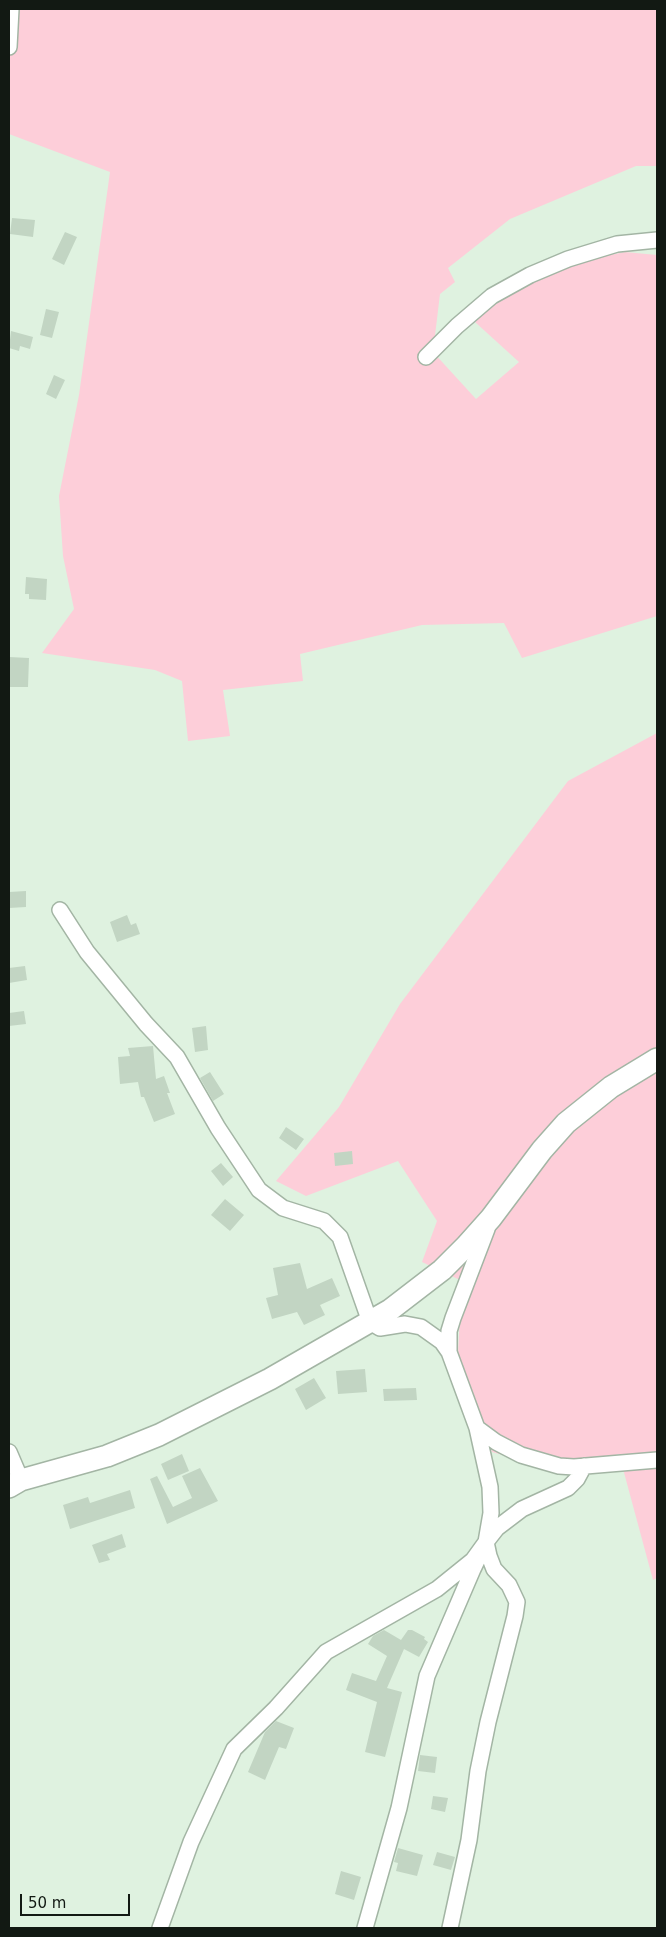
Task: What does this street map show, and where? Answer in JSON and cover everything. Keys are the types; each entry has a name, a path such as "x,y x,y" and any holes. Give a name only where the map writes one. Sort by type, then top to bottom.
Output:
{"street":[{"path":"9,47 11,9"},
{"path":"426,357 457,326 492,296 530,275 568,259 617,244 657,240"},
{"path":"60,910 88,952 146,1024 177,1057 210,1114 259,1190 283,1208 324,1222 340,1237 370,1322 380,1328 405,1324 421,1327 438,1338 449,1352 477,1428 490,1487 491,1513 486,1542 427,1676 399,1808 365,1928"},
{"path":"9,1452 15,1484 107,1456 159,1435 270,1379 370,1322 442,1270 491,1218 542,1150 566,1123 611,1087 657,1059"},
{"path":"449,1352 449,1332 453,1318 491,1218"},
{"path":"477,1428 496,1442 542,1462 559,1466 584,1466 657,1460"},
{"path":"160,1928 191,1842 234,1749 276,1708 326,1652 437,1589 473,1560 486,1542 510,1517 568,1488 578,1479 584,1466"},
{"path":"450,1928 469,1840 478,1771 488,1722 517,1602 509,1585 494,1569 486,1542"}],"shaded area":[{"path":"9,9 657,9 657,166 636,166 510,219 448,268 455,282 440,294 433,352 476,399 519,362 475,322 501,297 585,260 625,252 657,255 657,616 522,658 504,623 422,625 300,654 303,681 223,690 230,736 188,741 182,681 155,670 42,653 74,609 63,556 59,496 79,395 110,172 9,134"},
{"path":"657,733 657,1578 653,1580 619,1454 578,1469 530,1462 492,1452 458,1353 462,1281 422,1262 437,1221 398,1161 306,1196 276,1181 339,1107 400,1004 568,781"}],"building":[{"path":"12,218 35,220 33,237 10,234"},
{"path":"65,232 77,237 64,265 52,259"},
{"path":"46,309 59,312 52,338 40,335"},
{"path":"11,331 33,337 30,349 20,346 19,351 9,348"},
{"path":"54,375 65,380 56,399 46,394"},
{"path":"26,577 47,579 46,600 29,599 29,594 25,594"},
{"path":"9,657 29,658 28,687 9,687"},
{"path":"26,891 26,907 9,908 9,892"},
{"path":"127,915 131,925 136,923 140,934 117,942 110,922"},
{"path":"25,966 27,980 9,983 9,968"},
{"path":"24,1011 26,1024 9,1026 9,1013"},
{"path":"206,1026 208,1050 195,1052 192,1028"},
{"path":"153,1046 156,1079 164,1076 170,1093 167,1093 175,1114 154,1122 144,1097 141,1097 138,1082 120,1084 118,1057 130,1056 128,1048"},
{"path":"210,1072 224,1094 213,1101 200,1078"},
{"path":"286,1127 304,1139 296,1150 279,1138"},
{"path":"352,1151 353,1164 335,1166 334,1153"},
{"path":"221,1163 233,1177 223,1186 211,1171"},
{"path":"225,1199 244,1215 230,1231 211,1215"},
{"path":"300,1263 307,1289 332,1278 340,1296 320,1305 325,1315 304,1325 297,1312 272,1319 266,1298 278,1295 273,1268"},
{"path":"365,1369 367,1392 338,1394 336,1371"},
{"path":"314,1378 326,1398 306,1410 295,1389"},
{"path":"416,1388 417,1400 384,1401 383,1389"},
{"path":"182,1454 189,1471 168,1480 161,1464"},
{"path":"200,1468 218,1501 167,1524 150,1479 157,1476 173,1507 192,1498 182,1476"},
{"path":"130,1490 135,1508 70,1529 63,1505 88,1497 90,1503"},
{"path":"122,1534 126,1547 107,1554 110,1560 99,1563 92,1545"},
{"path":"384,1630 401,1640 408,1630 412,1630 425,1637 424,1639 428,1642 419,1657 404,1649 387,1688 402,1692 385,1757 365,1752 377,1702 346,1690 352,1673 376,1681 387,1656 368,1644 373,1636"},
{"path":"276,1721 294,1728 286,1749 279,1747 265,1780 248,1772 265,1732"},
{"path":"420,1755 437,1757 435,1773 418,1771"},
{"path":"433,1796 448,1798 445,1812 431,1809"},
{"path":"398,1848 423,1855 417,1876 396,1871 398,1863 394,1862"},
{"path":"437,1852 455,1857 451,1870 433,1865"},
{"path":"341,1871 361,1877 354,1900 335,1894"}]}
